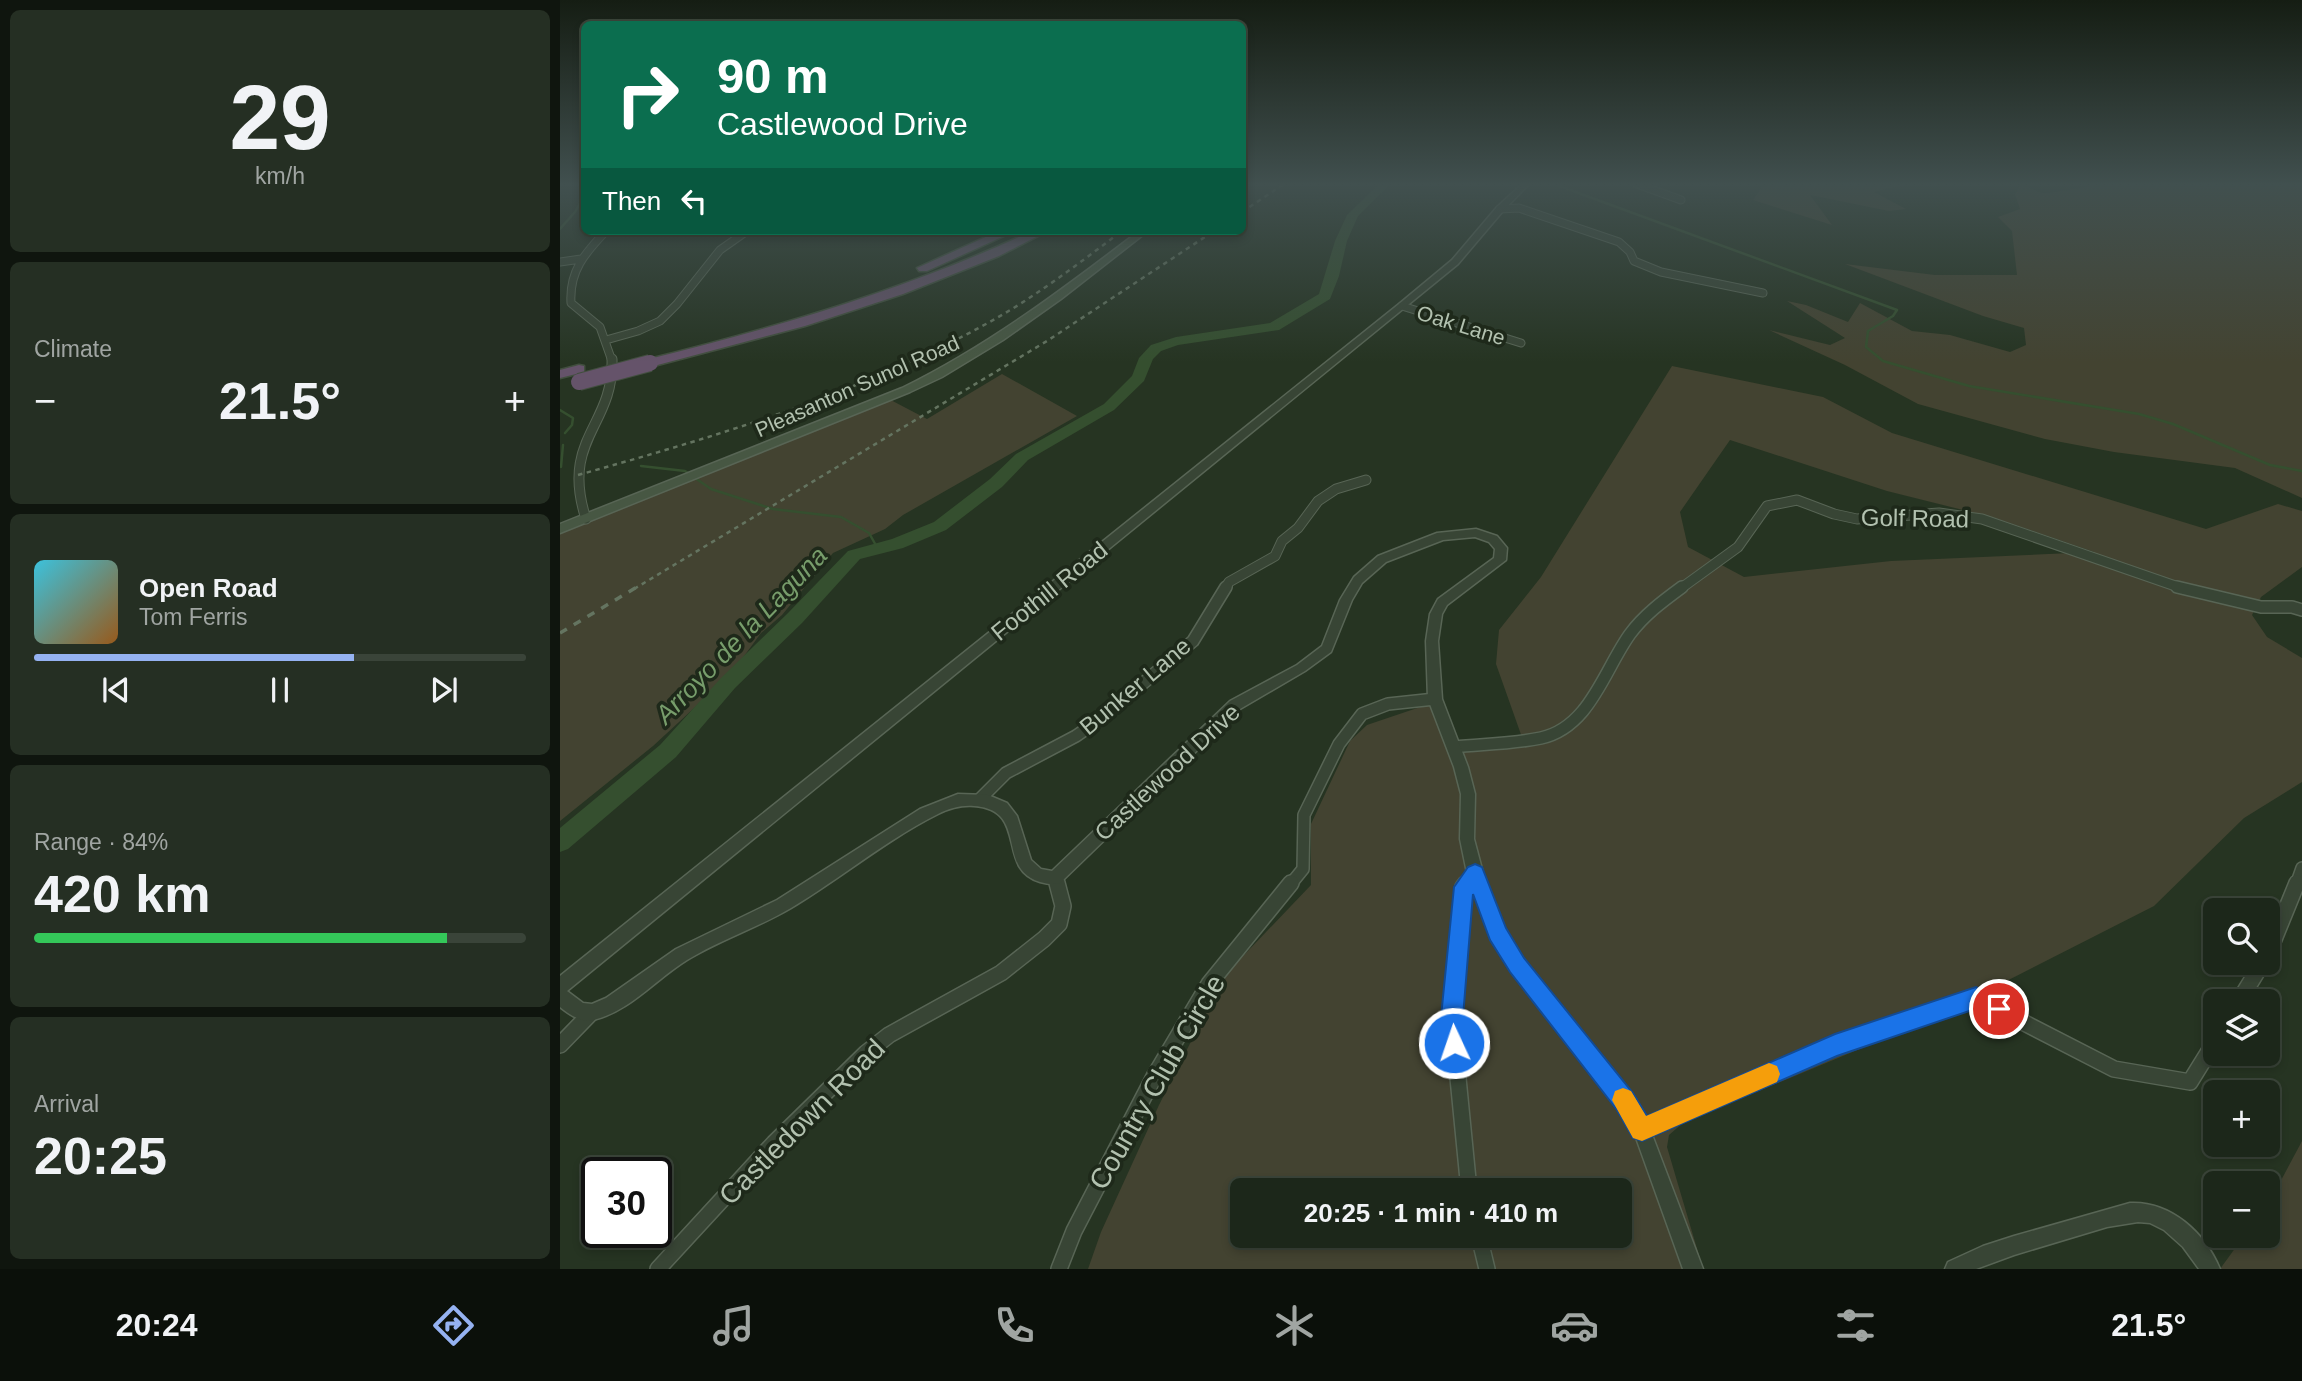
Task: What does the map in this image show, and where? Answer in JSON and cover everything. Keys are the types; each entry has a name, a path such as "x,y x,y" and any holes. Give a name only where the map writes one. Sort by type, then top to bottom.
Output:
{"highway":[{"path":"560,386 579,375 649,357 857,292 981,243"},
{"path":"649,357 765,334 867,302 956,269 1014,243"},
{"path":"560,373 579,375"}],"main road":[{"name":"Pleasanton Sunol Road","path":"560,529 716,468 958,366 1001,339 1128,243"}],"street":[{"path":"581,430 612,382 615,364 606,340 594,321 572,303 569,285 581,259 595,243"},
{"path":"606,340 649,327 668,315 718,249 727,243"},
{"name":"Foothill Road","path":"560,986 1402,306 1455,262 1471,243"},
{"path":"1620,243 1630,251 1634,261 1661,272 1763,293"},
{"path":"560,262 581,259"},
{"path":"560,306 572,303"},
{"name":"Oak Lane","path":"1402,306 1521,343"},
{"path":"570,471 576,440"},
{"name":"Bunker Lane","path":"980,799 1003,774 1076,736 1102,718 1193,641 1229,582 1275,556 1282,541 1298,528 1318,501 1336,489 1366,480"},
{"path":"569,481 586,519"},
{"name":"Golf Road","path":"1454,747 1542,738 1566,727 1582,713 1630,634 1653,608 1738,548 1767,506 1782,501 1797,500 1834,514 1857,519 1939,513 1982,519 2172,586 2261,607 2292,607 2302,610"},
{"name":"Castlewood Drive","path":"1055,878 1235,705 1301,668 1326,649 1346,600 1358,580 1381,559 1441,536 1476,533 1493,539 1501,548 1500,560 1451,593 1437,611 1432,641 1435,699 1454,747 1468,794 1467,839 1475,873 1498,933 1517,965 1617,1091 1642,1130 1693,1269"},
{"name":"Country Club Circle","path":"1059,1269 1074,1231 1154,1076 1209,984 1303,869 1304,815 1339,744 1362,714 1388,704 1435,699"},
{"path":"560,1045 592,1012 611,1004 669,962 706,940 783,904 926,814 962,799 980,799 1000,806 1013,821 1026,863 1034,873 1055,878"},
{"path":"2280,929 2302,867"},
{"path":"1468,1178 1452,1017 1464,887 1475,873"},
{"name":"Castledown Road","path":"658,1269 774,1143 866,1053 889,1035 1001,973 1044,939 1059,924 1063,906 1055,878"},
{"path":"560,996 580,1011 592,1012"},
{"path":"1642,1130 1835,1045 1976,998 2114,1069 2190,1082 2203,1061"},
{"path":"1955,1269 2039,1239 2139,1211 2158,1216 2184,1233 2202,1252 2210,1269"},
{"path":"1482,1248 1487,1269"}],"green space":[{"path":"2013,243 2302,243 2302,498 2235,468 2114,452 2045,439 1918,404 1845,365 1769,330 1830,345 1845,338 1787,301 1806,305 1848,322 1860,303 1912,331 1950,335 2010,352 2026,345 2024,328 1983,316 1845,264 1935,275 2017,275"},
{"path":"1672,366 1823,397 1892,433 2206,529 2278,504 2302,511 2302,567 2261,597 2252,615 2267,637 2302,658 2302,782 2244,818 2154,906 1934,1018 1684,1122 1669,1135 1667,1147 1703,1269 1088,1269 1101,1232 1159,1105 1224,976 1311,885 1311,824 1350,741 1367,725 1432,703 1449,754 1524,743 1496,664 1499,630 1541,577","holes":["1730,440 1887,491 1995,518 2094,552 1891,561 1744,577 1688,547 1680,512"]},
{"path":"1002,374 1077,416 903,515 885,529 833,553 782,615 761,633 731,674 653,746 560,821 560,527 885,397 927,419"},
{"path":"2302,1141 2302,1269 2220,1269 2235,1248 2280,1248 2280,1182"}],"waterway":[{"name":"Arroyo de la Laguna","path":"560,842 668,751 728,683 795,618 854,555 897,544 940,526 996,483 1022,457 1109,407 1139,378 1146,358 1156,348 1176,341 1274,327 1325,296 1340,243"},
{"path":"1715,243 1897,310 1893,316 1868,331 1866,347 1883,361 1969,386 2139,414 2173,424 2270,465 2302,471"},
{"path":"560,410 573,418 572,425 565,433"},
{"path":"561,467 563,445"},
{"path":"641,466 685,471 711,489 773,509 841,517 869,533 878,549"}],"railway":[{"path":"578,475 735,429 888,372 1004,314 1105,243"},
{"path":"634,589 1047,341 1195,243"},
{"path":"560,633 637,587"}],"slow traffic":[{"path":"1623,1100 1642,1130 1769,1074"}],"route":[{"path":"1454,1043 1452,1017 1464,887 1475,873 1498,933 1517,965 1572,1031 1625,1101 1642,1130 1835,1045 1976,998 1999,1009"}]}
